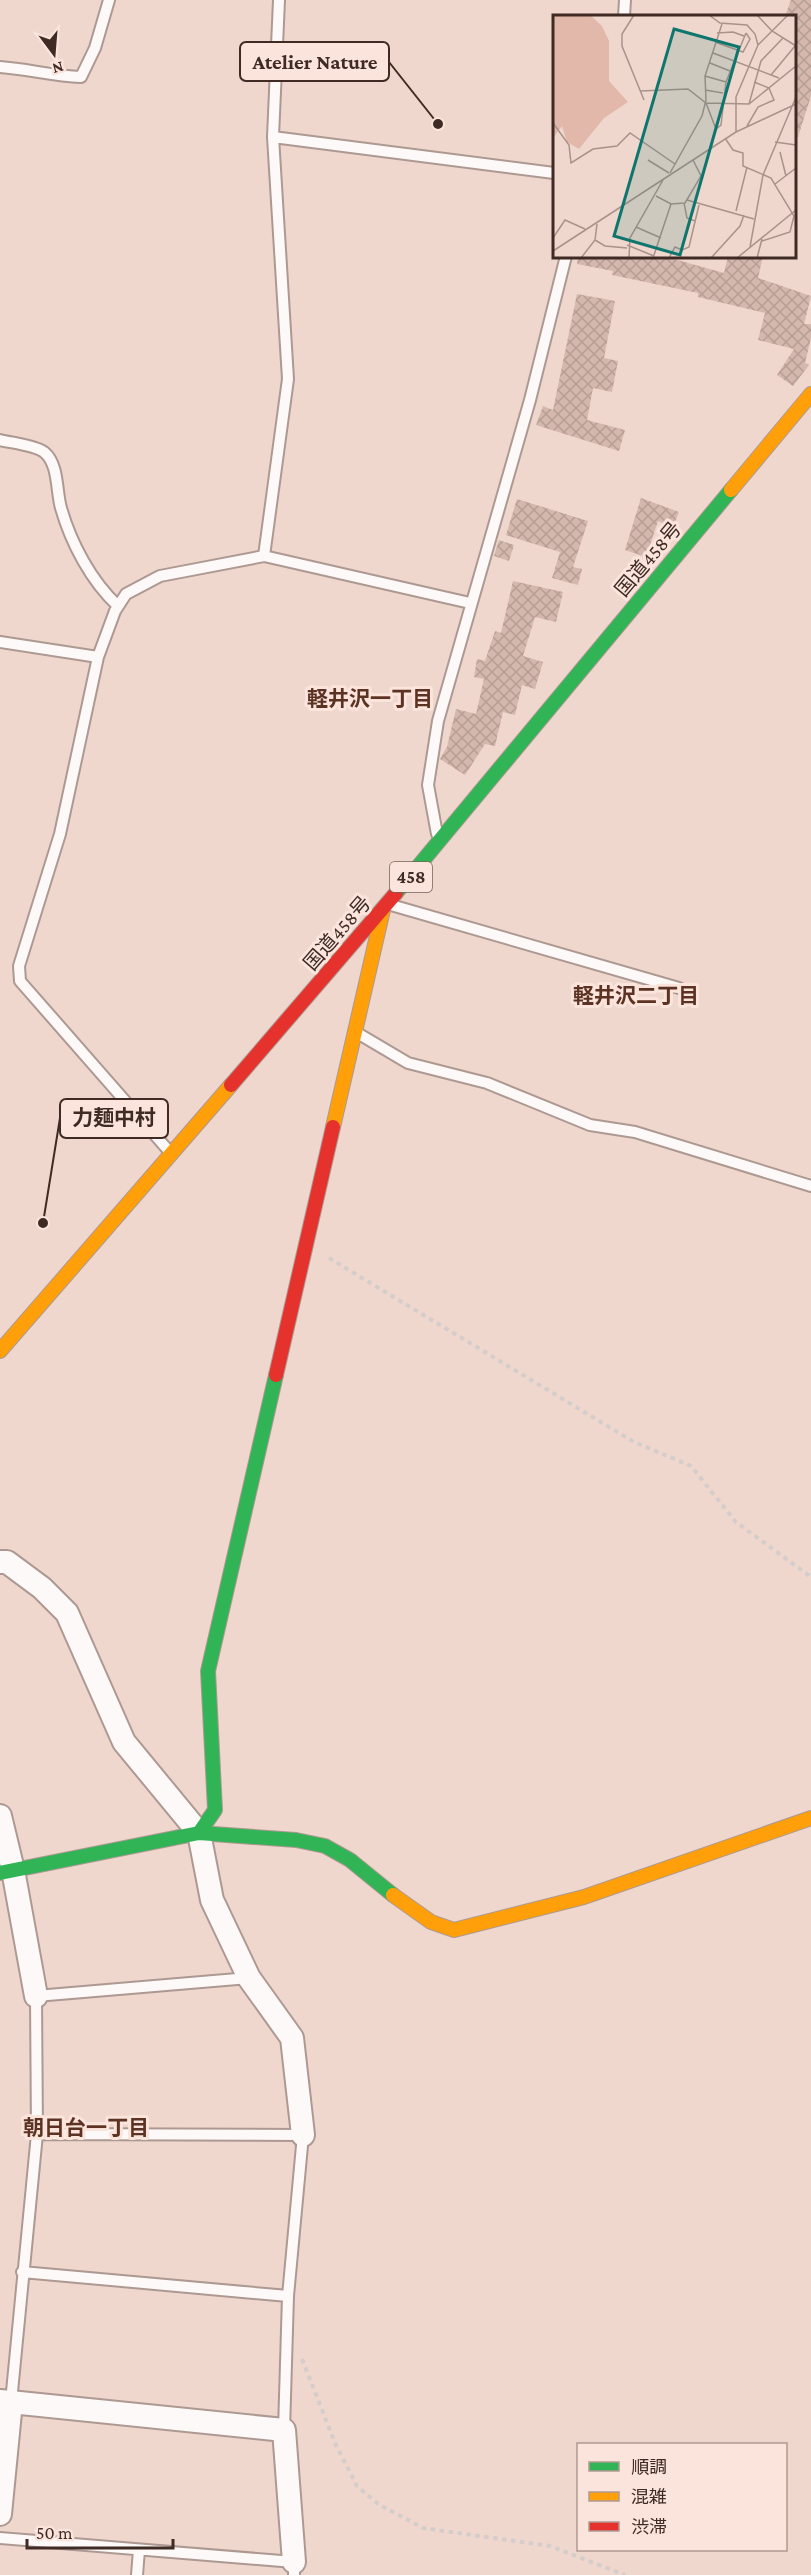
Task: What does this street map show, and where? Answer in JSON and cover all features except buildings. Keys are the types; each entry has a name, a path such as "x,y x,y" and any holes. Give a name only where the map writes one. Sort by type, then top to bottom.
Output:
{"main road":[{"name":"国道458号","path":"0,1351 385,907 811,394"},
{"path":"199,1833 215,1810 208,1671 353,1031 385,907"},
{"path":"7,1871 199,1833 296,1840 325,1846 350,1860 408,1908 431,1922 454,1929 492,1922 584,1897 811,1818"}],"street":[{"path":"0,1562 7,1562 42,1588 67,1613 124,1742 199,1833 212,1900 249,1978 292,2038 303,2135"},
{"path":"0,1816 7,1871 36,1996"},
{"path":"0,2514 5,2402 284,2430 294,2569"}],"lane":[{"path":"0,67 30,69 51,76 81,77 95,48 109,0"},
{"path":"264,556 288,379 273,136 279,0"},
{"path":"624,15 625,0"},
{"path":"273,136 553,173"},
{"path":"438,843 428,786 438,721 530,400 566,258"},
{"path":"0,440 43,451 53,462 61,509 79,552 104,593 118,606"},
{"path":"172,1155 20,981 19,966 60,834 98,657 118,606 126,594 160,576 264,556 470,603"},
{"path":"0,642 98,657"},
{"path":"385,907 679,988"},
{"path":"353,1031 408,1063 487,1083 590,1125 635,1132 811,1186"},
{"path":"5,2402 37,2134 36,1996 249,1978"},
{"path":"37,2134 303,2135 288,2296 284,2430"},
{"path":"22,2272 288,2296"},
{"path":"0,2538 140,2550 294,2569"},
{"path":"137,2575 140,2550"}],"path":[{"path":"305,1244 634,1442 691,1466 736,1522 811,1577"},
{"path":"299,2352 334,2443 357,2486 378,2504 423,2528 550,2546 625,2575"}],"traffic: fast":[{"path":"396,893 731,490"},
{"path":"199,1833 215,1810 208,1671 276,1375"},
{"path":"0,1873 199,1833 296,1840 325,1846 350,1860 393,1895"}],"traffic: slow":[{"path":"731,490 811,394"},
{"path":"333,1127 383,910"},
{"path":"0,1351 231,1085"},
{"path":"393,1895 431,1922 454,1930 584,1897 811,1818"}],"traffic: jam":[{"path":"231,1085 396,893"},
{"path":"276,1375 333,1127"}],"place":[{"name":"Atelier Nature","path":"438,124"},
{"name":"力麺中村","path":"43,1223"}],"district":[{"name":"軽井沢一丁目","path":"370,699"},
{"name":"軽井沢二丁目","path":"636,996"},
{"name":"朝日台一丁目","path":"86,2128"}]}
